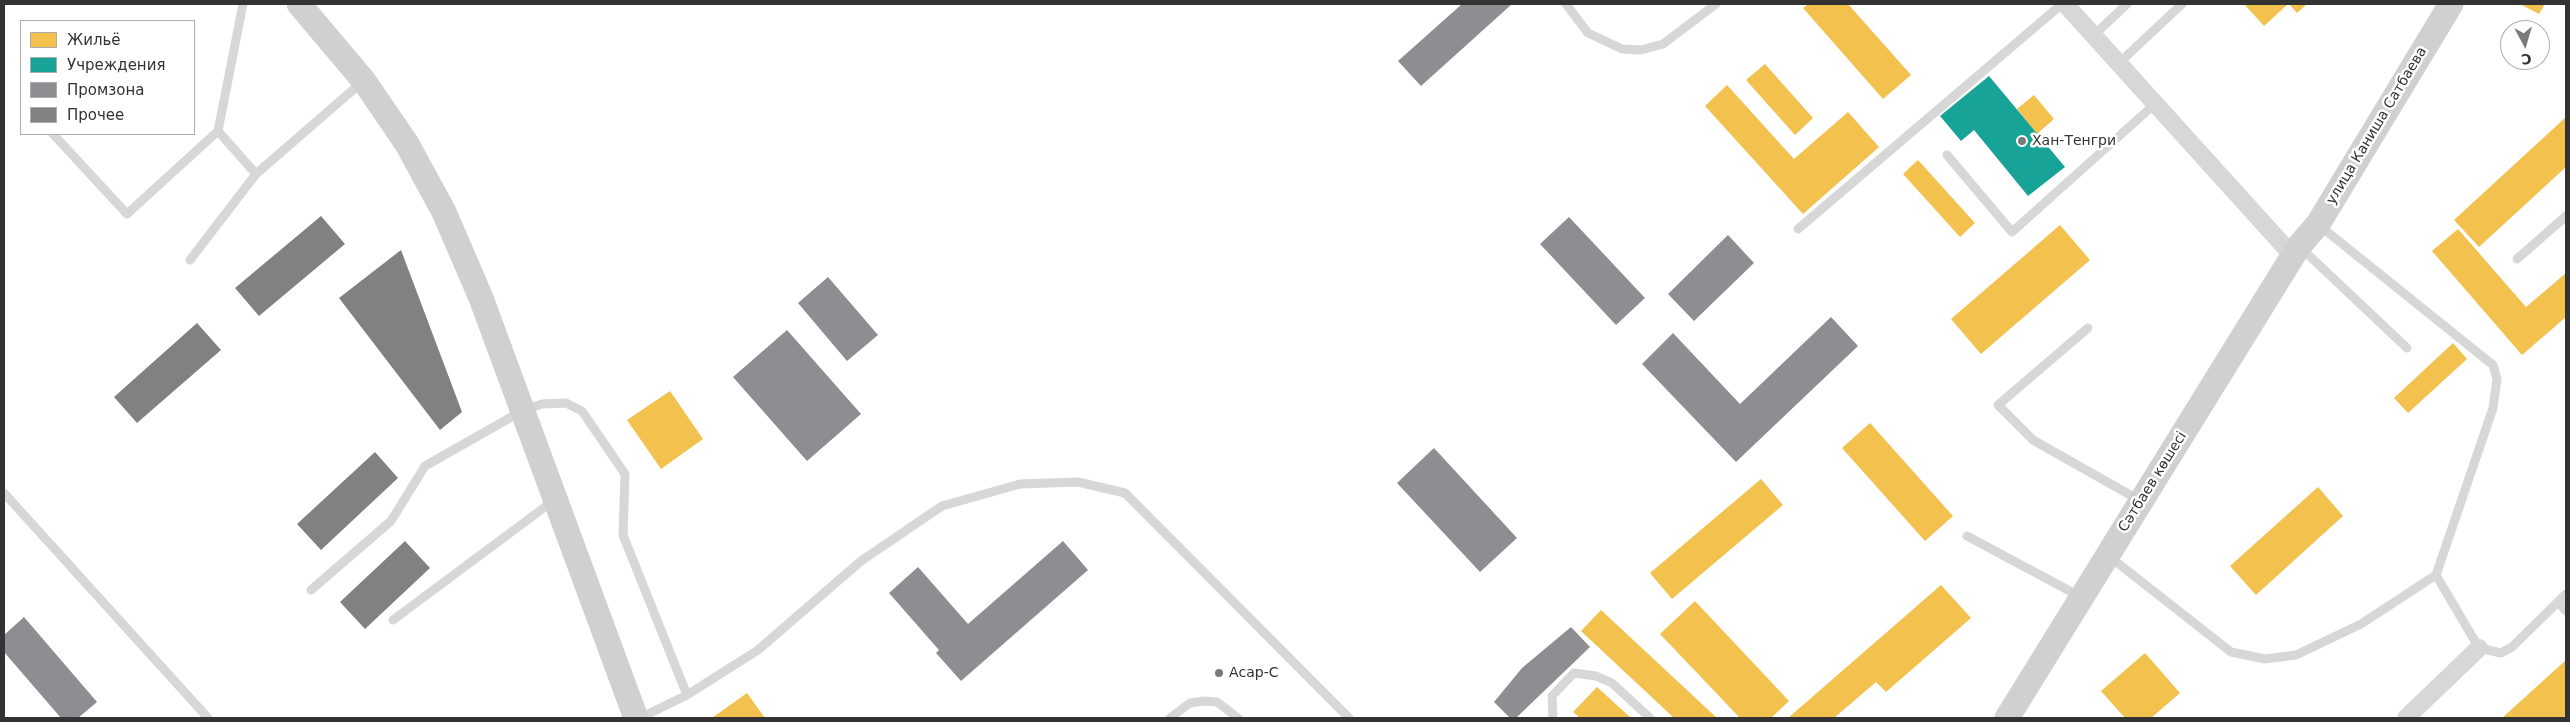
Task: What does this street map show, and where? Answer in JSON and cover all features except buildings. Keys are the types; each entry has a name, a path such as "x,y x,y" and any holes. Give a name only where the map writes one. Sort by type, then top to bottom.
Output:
{"main road":[{"path":"299,4 364,81 407,144 444,212 481,298 636,718"},
{"name":"улица Каниша Сатбаева","path":"2296,251 2318,224 2451,4"},
{"name":"Сәтбаев көшесі","path":"2007,718 2296,251"}],"street":[{"path":"2064,4 2296,251"},
{"path":"2406,718 2479,648"}],"lane":[{"path":"54,135 127,214 218,131 243,4"},
{"path":"1566,4 1588,34 1622,49 1641,50 1663,44 1716,4"},
{"path":"1798,229 2064,4"},
{"path":"2094,35 2127,4"},
{"path":"2119,63 2182,4"},
{"path":"190,260 256,174 364,81"},
{"path":"1947,155 2012,232 2156,103"},
{"path":"218,131 256,174"},
{"path":"2517,259 2566,216"},
{"path":"2108,556 2232,652 2265,659 2296,655 2361,624 2436,575 2493,408 2497,379 2493,365 2318,224"},
{"path":"2296,251 2406,348"},
{"path":"2088,328 1998,405 2033,440 2141,501"},
{"path":"311,590 391,521 425,466 522,411 542,404 566,403 582,411 625,474 624,535 688,695"},
{"path":"640,718 688,695 758,650 861,561 942,506 1020,484 1078,482 1125,493 1349,718"},
{"path":"4,493 208,718"},
{"path":"393,620 555,500"},
{"path":"1967,536 2082,598"},
{"path":"2436,575 2479,648 2501,653 2512,647 2566,594"},
{"path":"2558,602 2566,611"},
{"path":"1552,718 1552,696 1574,673 1596,676 1612,683 1650,718"},
{"path":"1170,718 1190,703 1204,701 1217,702 1238,718"}],"place":[{"name":"Хан-Тенгри","path":"2022,141"},
{"name":"Асар-С","path":"1219,673"}]}
